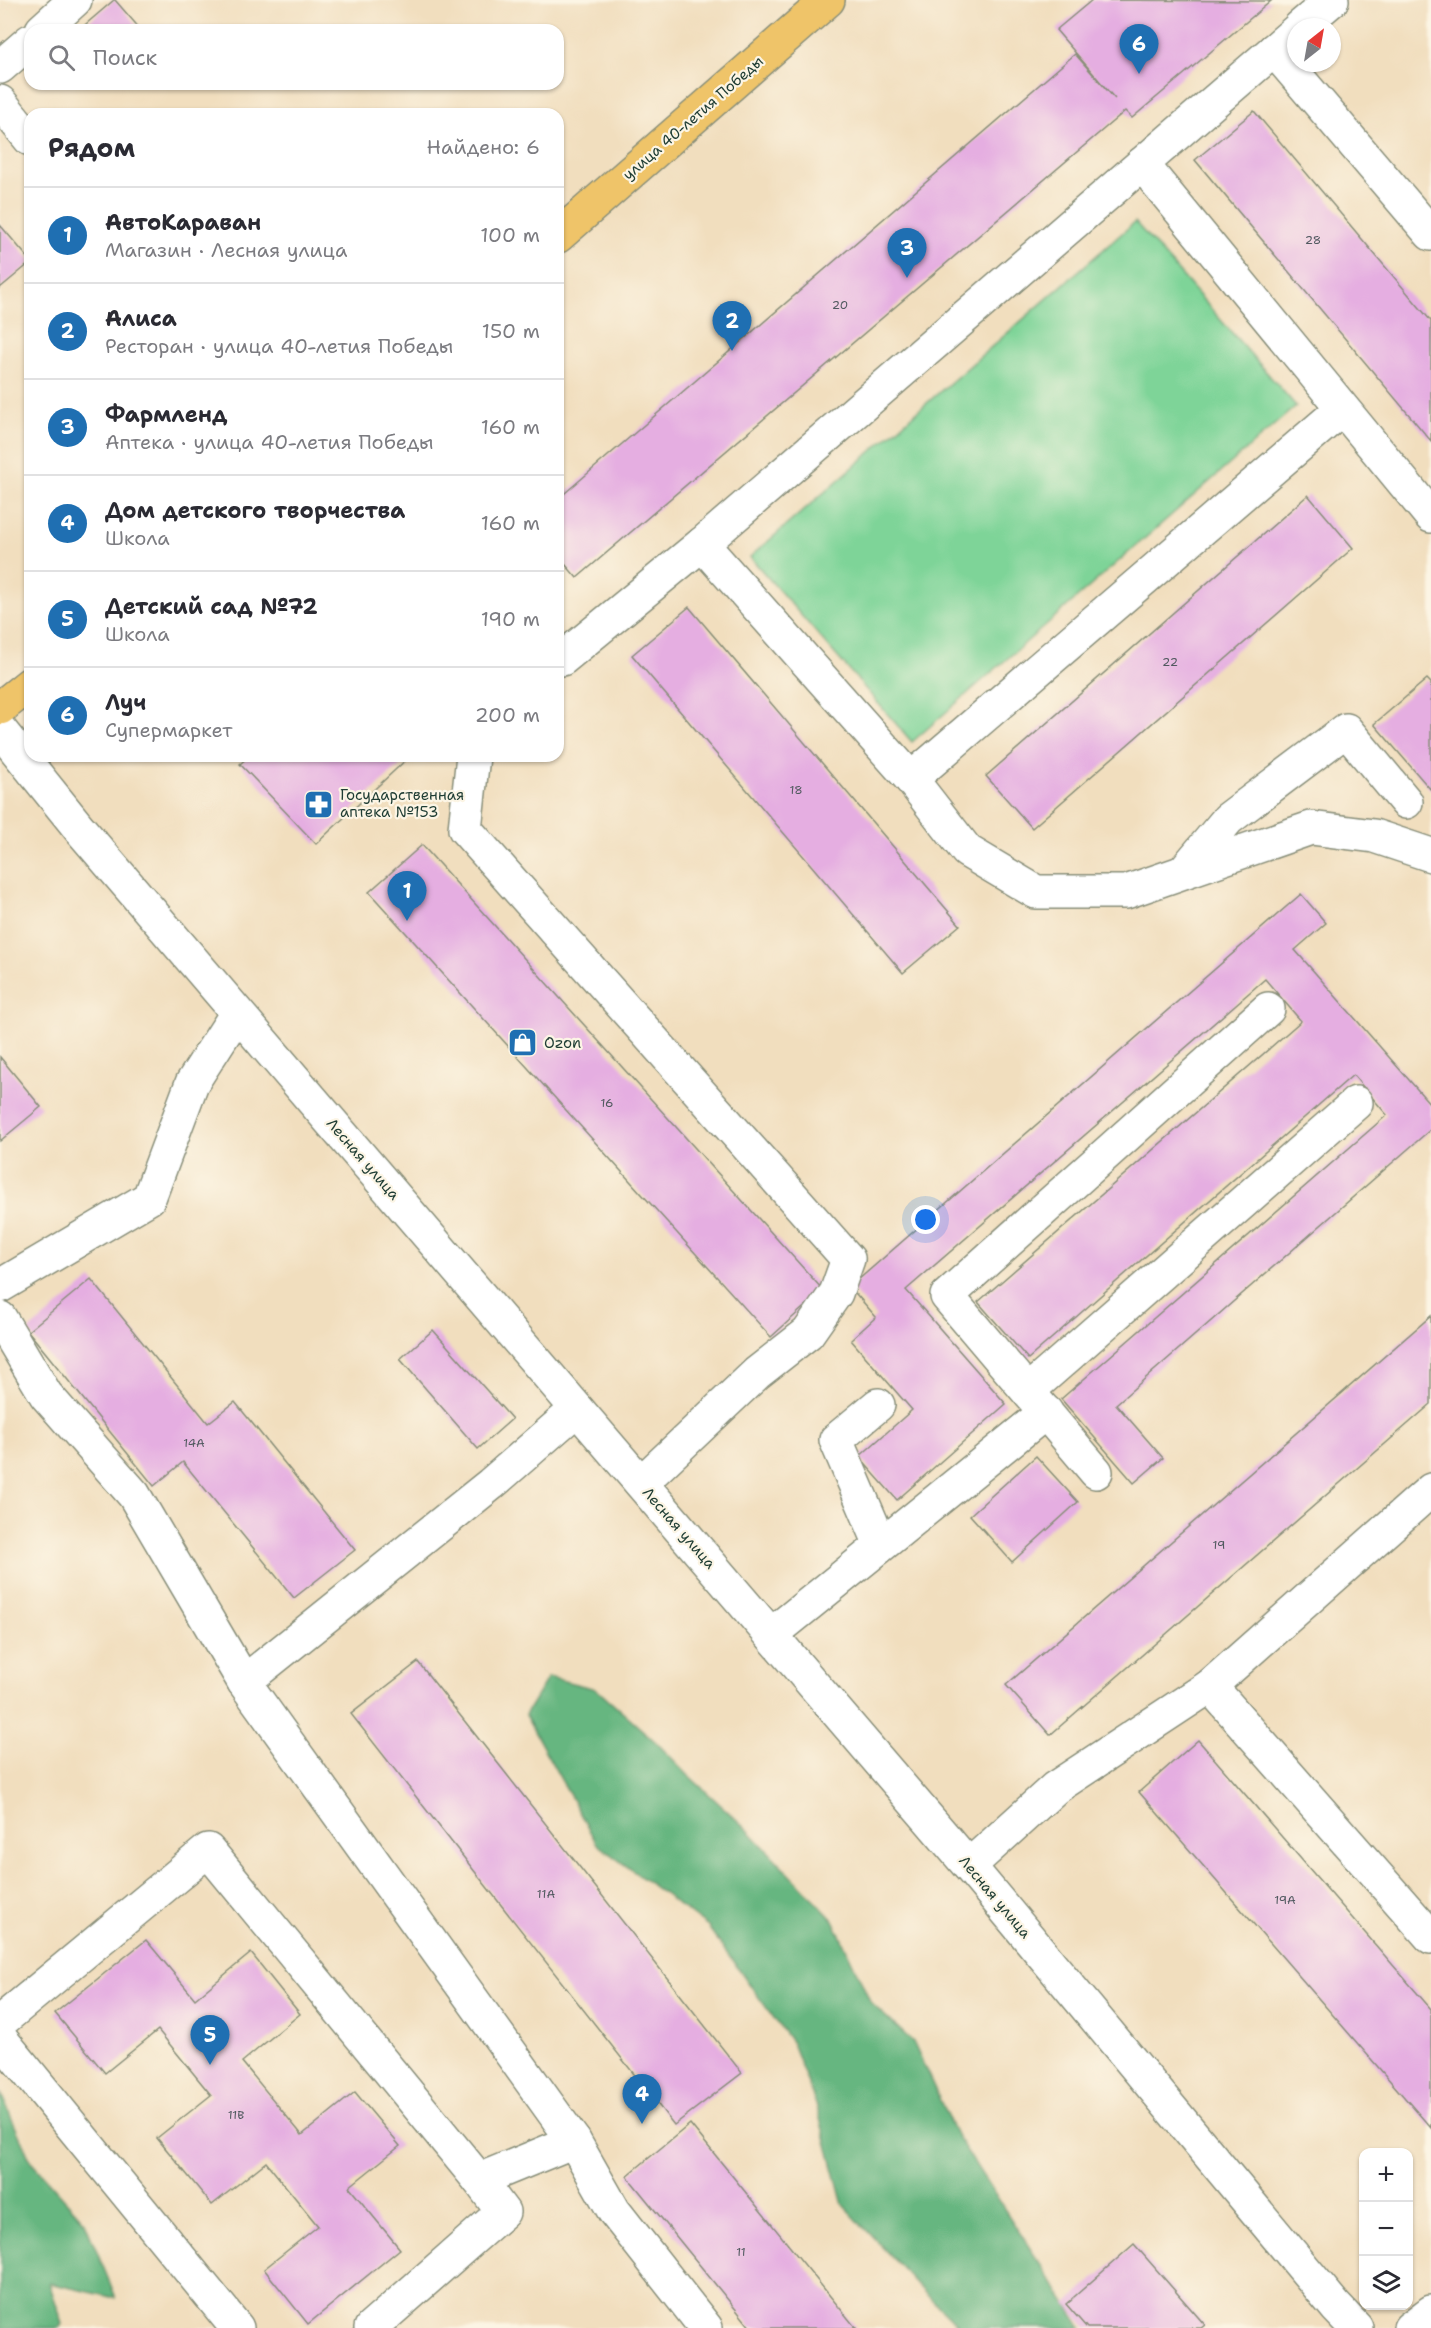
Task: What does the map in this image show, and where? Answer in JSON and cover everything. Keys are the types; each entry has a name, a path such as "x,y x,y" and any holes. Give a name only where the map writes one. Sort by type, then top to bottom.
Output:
{"main road":[{"name":"улица 40-летия Победы","path":"564,231 828,0"},
{"path":"0,708 24,689"}],"street":[{"path":"49,24 75,0"},
{"path":"1311,18 1332,0"},
{"path":"564,656 702,544 1285,40 1431,234"},
{"path":"0,67 24,45"},
{"path":"0,102 24,132"},
{"path":"1142,164 1431,516"},
{"path":"911,779 1342,409"},
{"path":"702,544 911,779 967,851 1036,892 1126,892 1311,828 1374,836 1431,855"},
{"name":"Лесная улица","path":"0,730 24,760"},
{"path":"1184,871 1228,819 1346,730 1406,802"},
{"name":"Лесная улица","path":"26,762 237,1013 772,1634 1356,2328"},
{"path":"471,762 465,830 848,1259 836,1293 808,1333 757,1373 640,1483"},
{"path":"1096,1472 947,1296 1268,1009"},
{"path":"0,1286 149,1198 192,1083 237,1013"},
{"path":"772,1634 881,1545 1356,1103"},
{"path":"0,1318 46,1395 134,1495 244,1682 574,2141 615,2211 706,2328"},
{"path":"878,1405 836,1440 881,1545"},
{"path":"244,1682 491,1484 577,1408"},
{"path":"969,1866 1054,1788 1210,1686 1431,1490"},
{"path":"1210,1686 1431,1937"},
{"path":"0,2022 208,1850 503,2212 370,2328"},
{"path":"0,2038 237,2328"},
{"path":"479,2180 574,2141"},
{"path":"1410,2328 1431,2312"}],"green space":[{"path":"1135,222 1296,406 912,742 750,557"},
{"path":"548,1677 596,1689 657,1743 749,1831 833,1920 871,2003 913,2042 956,2135 1082,2328 961,2328 843,2205 817,2107 792,2043 708,1927 597,1844 525,1715"},
{"path":"0,2092 31,2162 85,2222 116,2298 49,2283 63,2324 59,2328 0,2328"}],"building":[{"path":"114,0 136,24 86,24"},
{"path":"1092,0 1271,1 1132,118 1125,111 577,578 564,563 564,494 1075,54 1115,99 1056,30"},
{"path":"1254,111 1431,321 1431,441 1195,160"},
{"path":"0,225 24,253 24,268 0,288"},
{"path":"1308,495 1353,548 1032,828 986,776"},
{"path":"689,607 960,925 903,973 632,655"},
{"path":"1427,679 1431,683 1431,790 1374,724"},
{"name":"Государственная аптека №153","path":"242,762 404,762 316,844 240,764"},
{"path":"422,845 823,1290 771,1337 369,892"},
{"path":"1301,894 1326,923 1295,950 1431,1105 1431,1129 1116,1404 1163,1458 1134,1483 1061,1399 1387,1115 1353,1075 1028,1359 978,1302 1301,1021 1265,979 906,1290 1006,1404 897,1500 859,1457 912,1410 851,1340 876,1317 850,1287"},
{"path":"0,1057 41,1107 0,1141"},
{"path":"91,1279 208,1423 235,1402 355,1550 294,1598 183,1462 154,1486 28,1331"},
{"path":"1431,1316 1431,1404 1050,1735 1006,1685"},
{"path":"433,1330 512,1419 478,1449 400,1359"},
{"path":"1036,1456 1078,1502 1012,1562 970,1515"},
{"path":"418,1662 742,2073 674,2125 351,1714"},
{"path":"1198,1740 1431,2009 1431,2128 1139,1792"},
{"path":"146,1940 195,1999 251,1953 300,2014 242,2062 302,2135 355,2092 400,2146 349,2187 400,2249 308,2324 264,2269 318,2226 266,2162 212,2205 157,2138 211,2095 158,2030 105,2073 55,2013"},
{"path":"690,2124 856,2328 751,2328 627,2176"},
{"path":"1134,2244 1205,2325 1201,2328 1087,2328 1066,2304"}],"place":[{"name":"Луч","path":"1139,74"},
{"name":"Фармленд","path":"907,278"},
{"name":"Алиса","path":"732,351"},
{"name":"Государственная аптека №153","path":"319,804"},
{"name":"АвтоКараван","path":"407,921"},
{"name":"Ozon","path":"523,1043"},
{"name":"Детский сад №72","path":"210,2065"},
{"name":"Дом детского творчества","path":"642,2124"}]}
